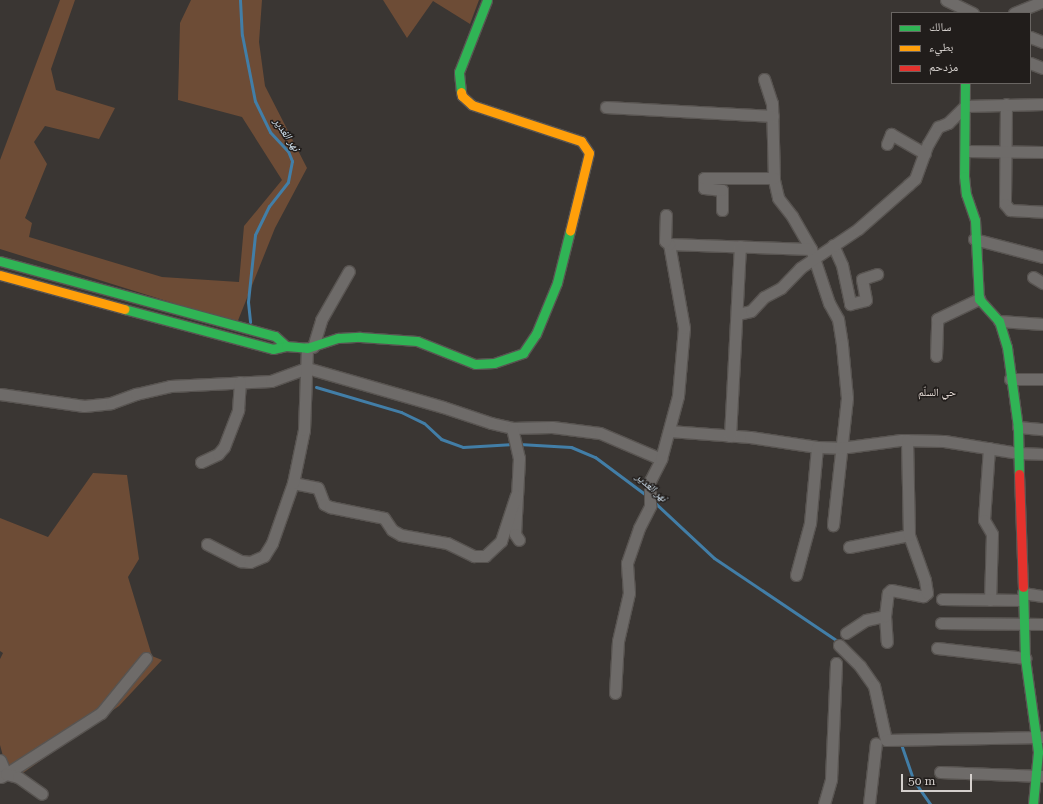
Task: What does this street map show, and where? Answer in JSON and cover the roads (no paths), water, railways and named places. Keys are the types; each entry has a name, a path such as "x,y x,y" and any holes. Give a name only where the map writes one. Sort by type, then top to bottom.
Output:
{"street":[{"path":"0,275 273,349 286,346 310,347 338,338 400,339 423,343 469,362 482,364 512,359 523,353 536,334 566,255 589,153 581,141 472,105 462,96 459,72 487,0"},
{"path":"946,0 971,12"},
{"path":"1016,12 1043,1"},
{"path":"1031,37 1043,42"},
{"path":"1031,63 1043,68"},
{"path":"764,79 773,116 774,178 778,198 792,216 812,253 838,319 847,379 846,417 840,448 832,525"},
{"path":"966,84 966,151 964,182 969,205 975,220 974,239 979,299 999,321 1007,347 1010,379 1018,427 1025,658 1040,737 1039,776 1033,804"},
{"path":"1006,104 1005,204 1010,210 1043,212"},
{"path":"669,244 740,246 812,253 833,245 858,229 915,178 924,154 938,127 948,123 965,106 1043,104"},
{"path":"606,107 773,116"},
{"path":"887,144 891,134 924,154"},
{"path":"966,151 1043,152"},
{"path":"722,210 722,190 704,188 704,178 774,178"},
{"path":"615,693 618,641 629,593 627,563 650,502 650,481 661,459 678,396 684,328 669,244 665,241 666,215"},
{"path":"974,239 1043,257"},
{"path":"833,245 842,265 850,304 866,300 862,279 877,274"},
{"path":"730,436 732,361 737,314 740,246"},
{"path":"737,314 751,311 764,297 781,288 812,253"},
{"path":"0,261 275,336 286,346"},
{"path":"207,544 241,561 250,562 264,556 272,543 293,483 304,430 307,368 310,347 321,320 349,271"},
{"path":"1033,277 1043,283"},
{"path":"936,356 938,319 979,299"},
{"path":"999,321 1043,324"},
{"path":"0,394 84,406 111,402 170,386 271,381 307,368 515,438 552,427 600,433 661,459"},
{"path":"1010,379 1043,379"},
{"path":"201,462 218,454 224,447 238,410 240,382"},
{"path":"1018,427 1043,429"},
{"path":"669,431 730,436 817,447 840,448 866,442 908,440 944,441 1018,453 1043,454"},
{"path":"515,438 515,534 519,540"},
{"path":"887,642 885,616 888,593 891,590 923,596 927,593 925,580 909,535 908,440"},
{"path":"796,575 810,523 817,447"},
{"path":"989,448 984,520 992,534 990,600"},
{"path":"293,483 318,488 324,504 330,507 384,518 392,530 401,535 447,543 474,556 485,556 501,541 516,495"},
{"path":"849,547 909,535"},
{"path":"942,599 990,600 1022,596 1043,596"},
{"path":"846,633 866,620 885,616"},
{"path":"941,623 1043,624"},
{"path":"839,645 860,666 874,686 886,740 1040,737"},
{"path":"937,648 1025,658"},
{"path":"3,776 100,713 146,658"},
{"path":"824,804 831,779 836,662"},
{"path":"869,804 876,743"},
{"path":"0,760 3,776"},
{"path":"940,772 1039,776"},
{"path":"3,776 18,777 42,794"}],"waterway":[{"name":"نهر الغدير","path":"240,0 242,35 255,101 270,132 288,151 292,161 288,182 269,206 255,235 248,302 250,322"},
{"name":"نهر الغدير","path":"316,387 401,412 424,423 441,439 463,447 513,444"},
{"name":"نهر الغدير","path":"519,444 571,447 595,457 646,495"},
{"name":"نهر الغدير","path":"653,501 714,558 839,642"},
{"name":"نهر الغدير","path":"901,744 914,781 930,804"}],"district":[{"name":"حي السلّم","path":"937,393"}]}
